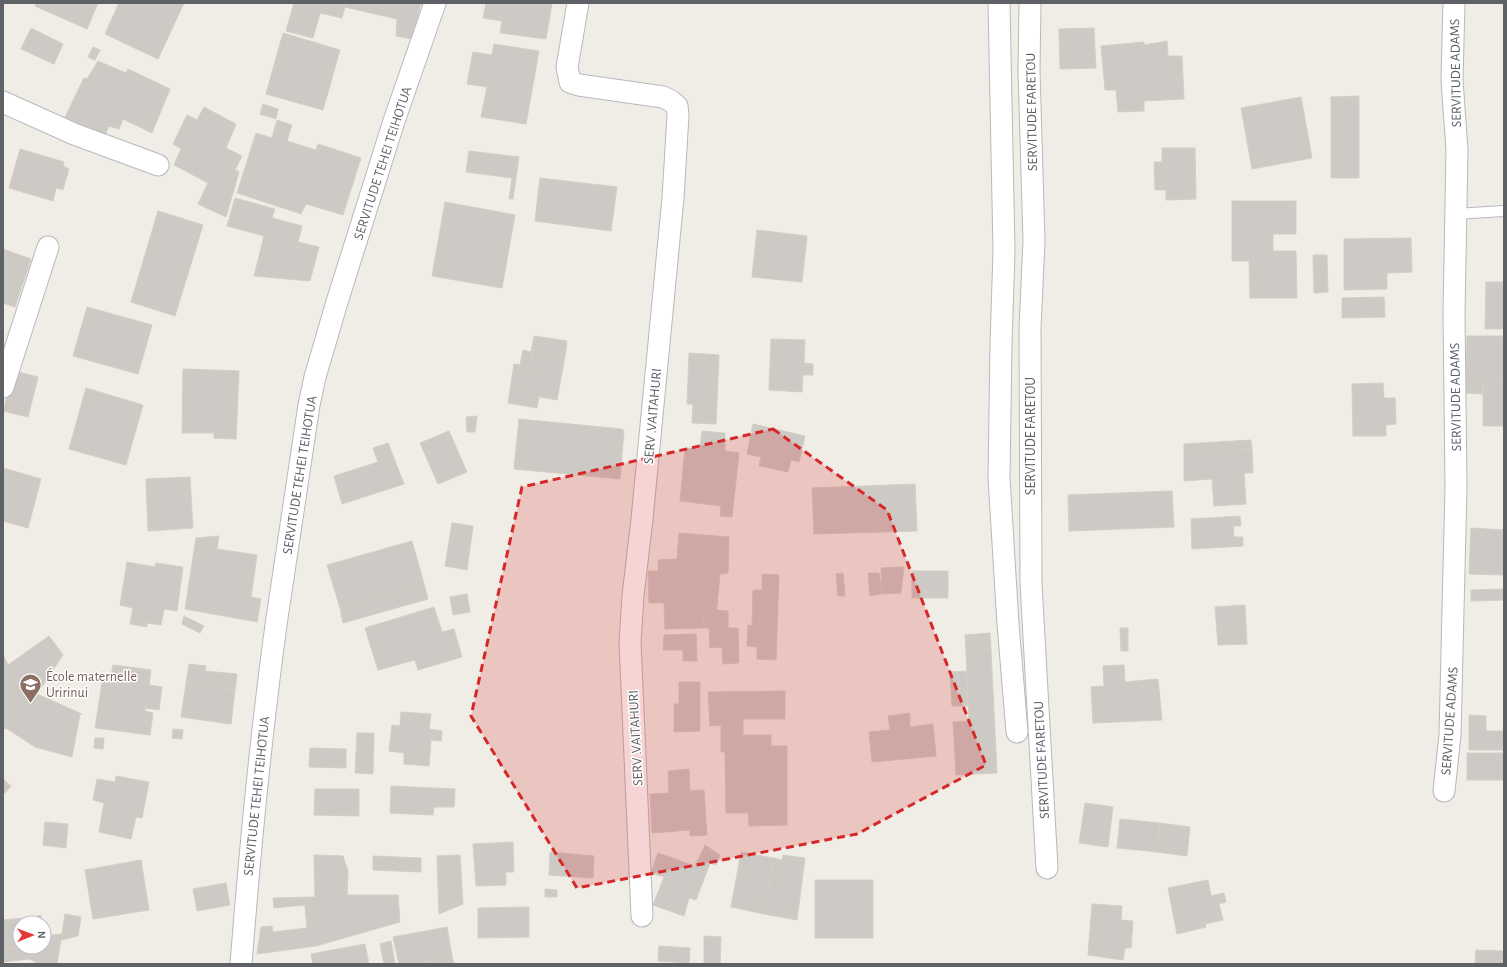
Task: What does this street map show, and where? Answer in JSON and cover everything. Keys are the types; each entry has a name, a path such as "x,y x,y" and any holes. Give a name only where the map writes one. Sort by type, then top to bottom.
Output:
{"street":[{"name":"SERVITUDE TEHEI TEIHOTUA","path":"240,964 248,863 277,618 309,406 315,377 337,302 394,121 435,3"},
{"name":"SERV .VAITAHURI","path":"578,3 568,66 570,82 579,85 663,97 678,106 673,198 644,503 633,596 630,642 642,916"},
{"name":"SERVITUDE FARETOU","path":"999,3 1004,251 1000,344 999,478 1008,624 1017,732"},
{"name":"SERVITUDE FARETOU","path":"1030,3 1034,240 1030,328 1031,584 1047,868"},
{"name":"SERVITUDE ADAMS","path":"1444,790 1450,735 1453,660 1456,487 1454,337 1457,150 1452,80 1454,3"},
{"path":"3,102 74,134 158,165"},
{"path":"3,387 9,350 48,247"}],"lane":[{"path":"1456,214 1504,211"}],"highlighted area":[{"path":"773,429 887,510 986,765 857,834 577,888 471,716 522,487"}],"building":[{"path":"37,3 98,3 87,29 35,6"},
{"path":"119,3 184,3 158,59 105,34"},
{"path":"294,3 345,3 345,7 342,18 320,13 313,38 286,31"},
{"path":"345,3 401,3 397,19 345,7"},
{"path":"401,3 421,3 412,39 396,36 397,19"},
{"path":"486,3 552,3 546,39 500,33 502,21 483,18"},
{"path":"31,28 63,44 54,64 21,49"},
{"path":"1094,28 1096,68 1060,69 1059,29"},
{"path":"283,33 340,50 323,110 266,94"},
{"path":"1167,41 1168,56 1182,56 1184,99 1144,101 1144,111 1118,112 1116,90 1105,90 1101,46 1144,42 1144,45"},
{"path":"494,44 539,51 526,124 481,117 487,87 467,84 473,52 492,55"},
{"path":"93,47 100,50 95,60 88,57"},
{"path":"98,61 126,73 128,69 170,89 152,133 123,119 119,129 109,126 105,135 65,117 84,78 87,79"},
{"path":"1359,96 1359,178 1331,178 1331,97"},
{"path":"1301,97 1312,158 1252,169 1241,108"},
{"path":"263,104 278,109 276,119 260,114"},
{"path":"204,107 236,124 226,148 242,156 235,170 239,172 226,217 198,204 208,183 174,165 181,149 173,144 187,115 197,120"},
{"path":"277,120 292,125 287,141 316,150 318,144 361,158 343,215 306,204 301,214 237,193 256,133 272,138"},
{"path":"1162,148 1195,148 1196,199 1166,200 1166,190 1155,190 1154,162 1162,162"},
{"path":"20,149 64,162 63,166 69,169 63,190 56,188 53,201 9,188"},
{"path":"469,151 519,157 513,199 509,199 512,178 466,172"},
{"path":"540,178 617,187 611,231 535,221"},
{"path":"235,198 275,209 272,218 302,226 298,242 319,247 310,281 254,276 264,236 227,226"},
{"path":"1232,201 1296,201 1296,234 1273,234 1273,251 1296,251 1297,298 1250,298 1249,261 1232,261"},
{"path":"445,202 515,215 502,288 432,276"},
{"path":"158,211 203,225 175,316 131,302"},
{"path":"757,230 807,236 802,282 752,277"},
{"path":"1411,238 1412,272 1387,273 1387,289 1344,290 1344,239"},
{"path":"3,249 31,259 15,307 3,303"},
{"path":"1313,255 1327,255 1328,292 1314,293"},
{"path":"1486,282 1504,282 1504,329 1485,329"},
{"path":"1384,297 1385,317 1342,318 1342,298"},
{"path":"87,307 152,325 138,374 73,356"},
{"path":"534,336 567,341 565,356 534,350 525,394 539,397 537,408 508,403 514,364 520,365 523,350 531,352"},
{"path":"1467,336 1504,336 1504,383 1483,382 1482,394 1466,393"},
{"path":"771,339 805,340 804,363 813,364 813,375 803,375 802,392 769,390"},
{"path":"534,350 565,356 557,400 525,394"},
{"path":"689,353 719,355 716,424 692,423 693,404 687,404"},
{"path":"183,369 239,371 236,439 214,438 214,433 182,433"},
{"path":"14,371 38,377 28,417 3,411"},
{"path":"1483,382 1504,383 1504,426 1483,426"},
{"path":"1383,383 1384,398 1395,398 1396,424 1386,425 1386,436 1353,436 1352,384"},
{"path":"86,388 143,405 126,465 69,449"},
{"path":"477,416 475,432 467,432 466,417"},
{"path":"519,419 622,429 624,431 620,479 514,469"},
{"path":"753,424 805,436 799,462 791,460 788,472 759,466 761,457 747,454"},
{"path":"449,431 467,472 438,484 420,443"},
{"path":"702,431 725,433 725,451 739,453 732,517 720,516 721,506 680,501 685,448 700,449"},
{"path":"1251,440 1252,449 1184,450 1184,444"},
{"path":"388,443 404,484 342,504 334,476 378,462 373,448"},
{"path":"1252,449 1253,473 1244,473 1246,504 1214,506 1212,479 1184,481 1184,450"},
{"path":"3,468 41,479 28,528 3,521"},
{"path":"190,477 193,528 148,531 146,479"},
{"path":"915,484 917,531 814,534 812,488"},
{"path":"1172,491 1174,527 1069,531 1068,495"},
{"path":"1240,516 1241,526 1233,526 1234,537 1243,537 1243,546 1192,549 1191,519"},
{"path":"452,523 473,526 467,570 445,566"},
{"path":"1471,528 1504,530 1504,575 1469,574"},
{"path":"679,533 729,537 728,573 720,574 717,606 702,607 704,628 665,629 664,603 649,603 648,571 658,571 658,560 677,559"},
{"path":"219,536 217,549 257,555 251,597 261,599 257,622 185,609 196,538"},
{"path":"412,541 424,584 340,608 327,565"},
{"path":"127,562 155,567 156,563 183,567 177,611 164,609 161,625 147,623 147,627 130,624 133,608 120,605"},
{"path":"904,567 901,593 882,594 881,568"},
{"path":"912,571 948,571 948,598 912,598"},
{"path":"843,573 845,596 838,596 836,574"},
{"path":"868,573 879,573 882,594 870,596"},
{"path":"762,574 779,575 776,660 757,659 757,647 747,646 748,625 752,626 753,590 762,590"},
{"path":"424,584 428,599 343,623 340,608"},
{"path":"1504,589 1504,600 1471,601 1471,590"},
{"path":"467,594 470,612 453,615 450,597"},
{"path":"1245,605 1247,644 1218,645 1215,607"},
{"path":"717,606 716,610 728,611 728,628 738,628 739,663 723,664 722,647 710,648 709,628 704,628 702,607"},
{"path":"434,607 442,632 454,629 462,657 418,670 415,660 378,670 365,628"},
{"path":"184,616 204,626 200,633 182,624"},
{"path":"1120,628 1128,628 1128,651 1121,651"},
{"path":"990,633 991,650 966,652 965,635"},
{"path":"696,634 697,661 683,661 683,650 663,650 664,635"},
{"name":"École maternelle Uririnui","path":"49,636 63,655 37,694 82,714 80,714 72,757 35,747 6,728 3,731 3,655 8,665"},
{"path":"991,650 997,773 956,775 953,722 969,721 966,652"},
{"path":"189,664 206,666 205,671 237,674 235,690 186,684"},
{"path":"113,665 151,670 149,685 162,687 159,710 145,708 145,711 153,713 150,735 95,728 103,676 111,677"},
{"path":"1124,665 1125,682 1158,679 1162,720 1093,723 1091,687 1104,686 1103,666"},
{"path":"967,671 968,706 952,706 950,672"},
{"path":"679,682 700,682 700,731 674,732 674,704 679,704"},
{"path":"186,684 235,690 231,724 181,717"},
{"path":"785,691 785,719 743,719 743,735 771,735 771,746 787,746 787,825 749,826 748,813 726,813 725,752 721,752 721,725 710,726 708,692"},
{"path":"401,712 431,714 429,729 442,731 441,741 431,740 429,766 404,764 404,753 389,751 392,725 400,726"},
{"path":"910,713 910,727 933,724 936,756 872,762 869,732 890,730 888,716"},
{"path":"1469,715 1486,716 1486,731 1504,731 1504,750 1469,750"},
{"path":"173,729 183,730 182,739 172,738"},
{"path":"357,733 374,733 373,774 355,773"},
{"path":"95,738 104,738 103,749 94,748"},
{"path":"310,748 346,749 346,768 309,767"},
{"path":"1467,753 1504,753 1504,780 1467,780"},
{"path":"689,769 690,791 704,790 707,835 690,836 690,830 652,833 650,794 669,793 668,771"},
{"path":"116,776 149,782 142,818 136,817 131,839 99,832 104,803 93,800 97,779 115,782"},
{"path":"3,779 11,786 3,795"},
{"path":"391,786 455,789 454,807 434,807 433,815 390,813"},
{"path":"315,789 359,789 359,816 314,815"},
{"path":"1085,803 1113,807 1108,847 1079,843"},
{"path":"1120,819 1160,823 1157,852 1117,848"},
{"path":"45,822 68,824 66,848 43,845"},
{"path":"1160,823 1190,827 1187,856 1157,852"},
{"path":"513,842 514,872 506,872 506,885 476,886 473,844"},
{"path":"705,845 720,855 716,865 710,863 696,900 689,898 684,916 653,905 664,877 651,873 658,853 695,866"},
{"path":"550,852 594,856 593,878 549,875"},
{"path":"741,852 773,858 764,914 731,907"},
{"path":"314,855 343,856 348,871 347,895 398,895 400,922 316,946 257,954 261,927 272,926 273,932 307,928 305,905 274,908 273,898 315,897"},
{"path":"460,855 463,904 439,914 437,856"},
{"path":"783,855 805,858 797,920 764,914 773,858 782,860"},
{"path":"373,856 421,858 421,872 373,870"},
{"path":"141,860 149,910 93,919 85,870"},
{"path":"815,880 873,880 873,938 815,938"},
{"path":"1208,880 1211,896 1224,893 1226,902 1219,904 1223,920 1205,924 1206,927 1177,934 1168,888"},
{"path":"226,883 230,905 197,911 193,889"},
{"path":"545,889 557,890 557,897 545,897"},
{"path":"1092,904 1122,906 1121,920 1133,921 1131,948 1125,948 1123,960 1088,955"},
{"path":"529,907 529,937 478,938 478,908"},
{"path":"65,914 81,917 78,936 61,940"},
{"path":"12,919 12,947 3,948 3,920"},
{"path":"447,927 452,956 417,964 399,964 393,937"},
{"path":"62,934 57,964 40,964 29,959 3,962 3,948 12,948 12,955 52,955 52,935"},
{"path":"704,936 721,937 720,964 704,964"},
{"path":"391,941 395,964 384,964 380,944"},
{"path":"365,944 369,964 313,964 311,954"},
{"path":"659,946 690,948 689,963 658,961"},
{"path":"1476,950 1504,951 1504,964 1475,964"},
{"path":"452,956 454,964 423,964 423,963"}],"place":[{"name":"École maternelle Uririnui","path":"31,704"}]}
